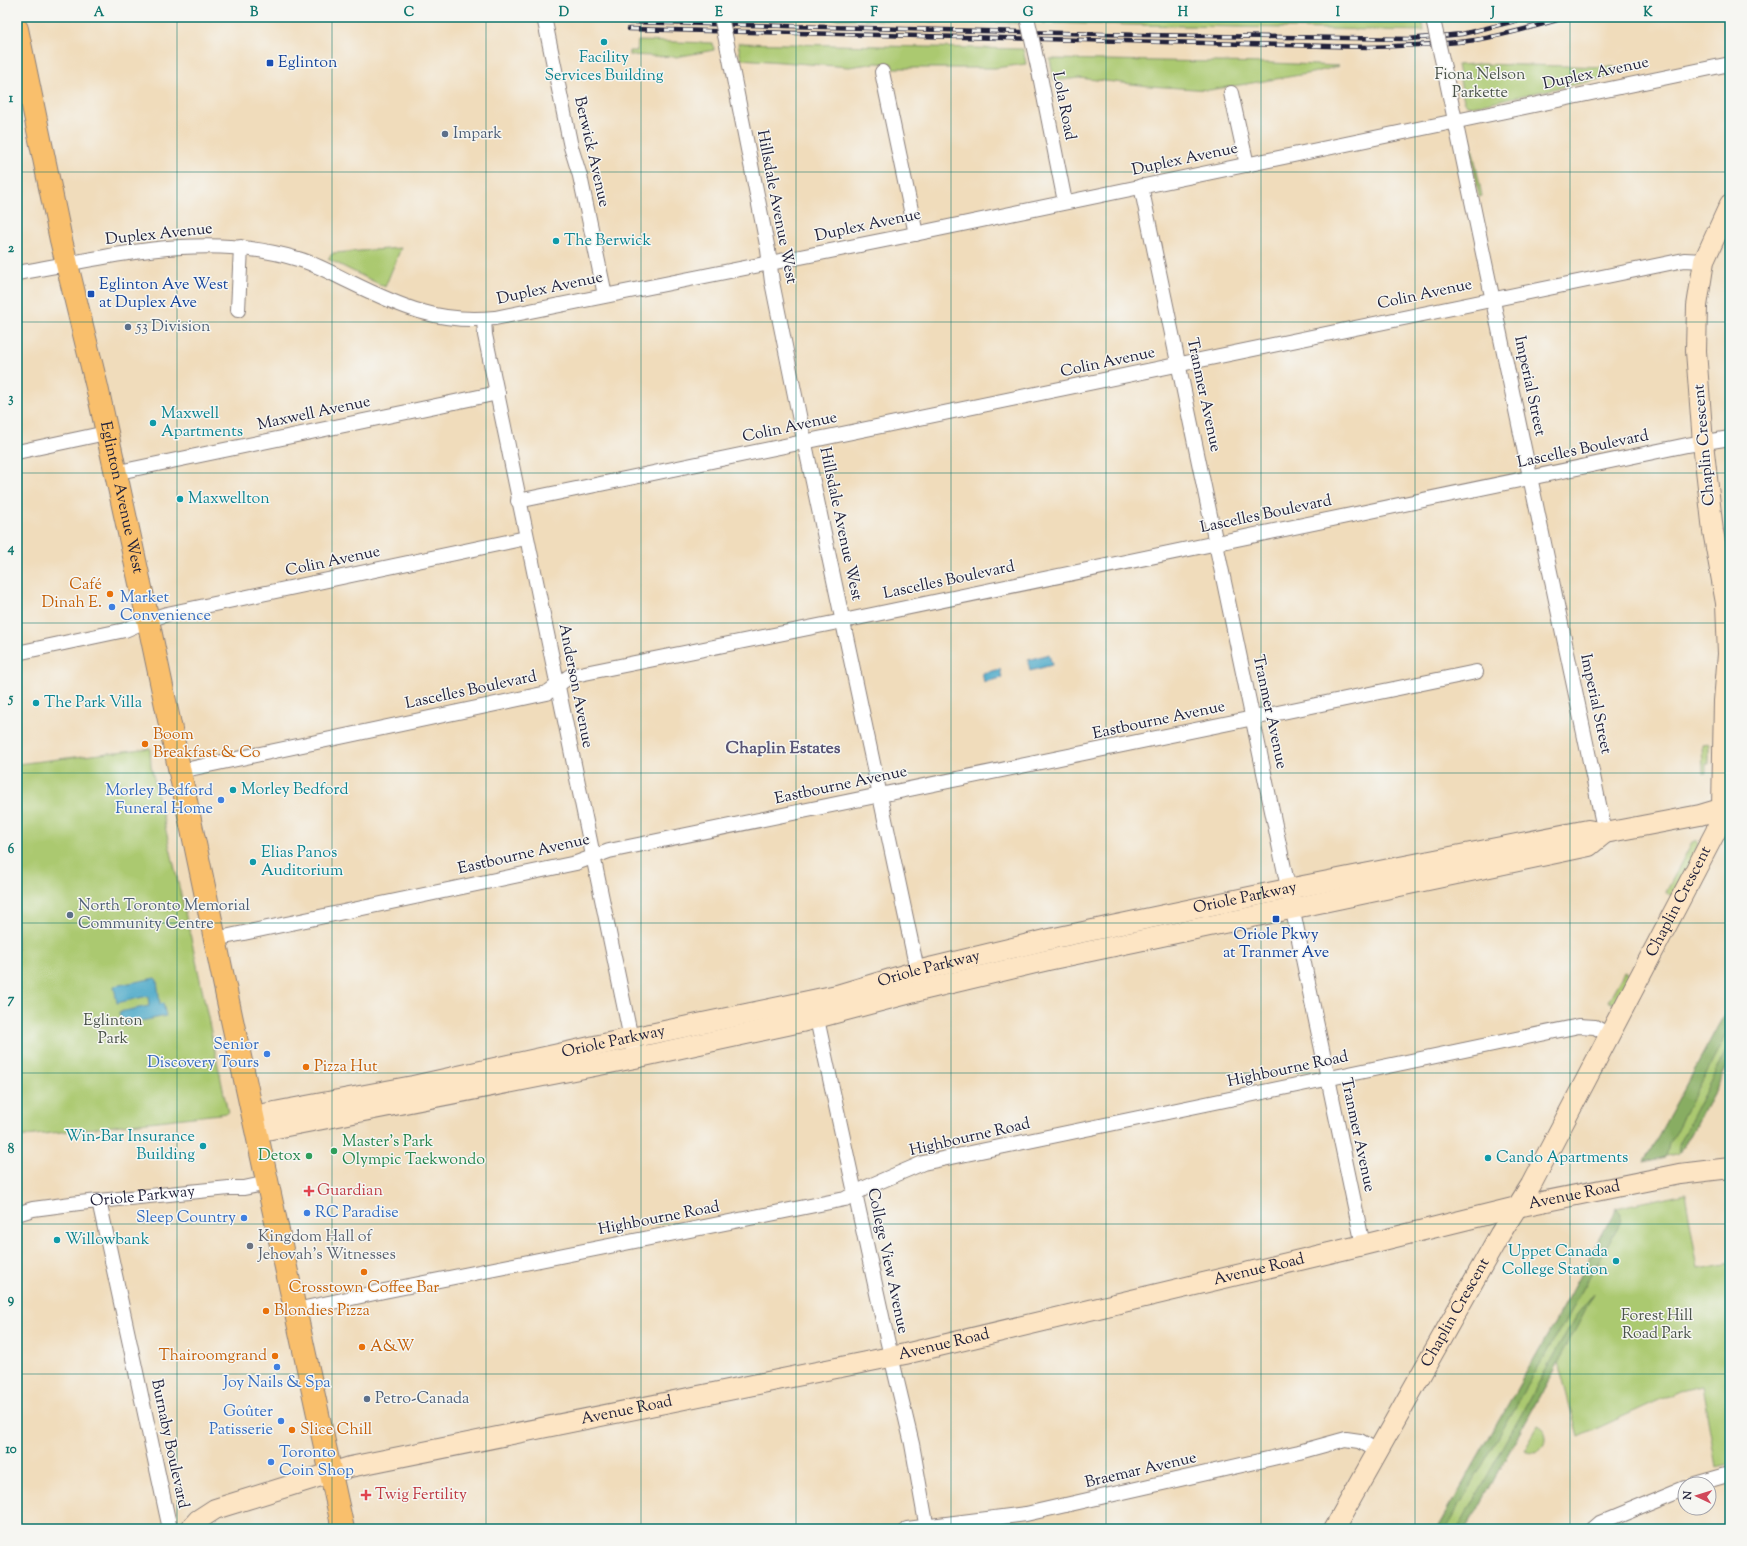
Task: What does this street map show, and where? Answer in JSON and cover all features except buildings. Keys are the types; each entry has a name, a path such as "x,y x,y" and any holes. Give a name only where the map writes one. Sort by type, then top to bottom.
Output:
{"main road":[{"name":"Eglinton Avenue West","path":"17,29 40,134 48,184 148,620 254,1124 343,1529"}],"street":[{"name":"Berwick Avenue","path":"544,17 569,141 580,176 605,295"},
{"name":"Hillsdale Avenue West","path":"721,17 770,263 781,326 879,796 922,990"},
{"name":"Lola Road","path":"1027,17 1065,202"},
{"name":"Imperial Street","path":"1433,19 1456,120 1492,299 1605,833"},
{"name":"Duplex Avenue","path":"17,273 128,253 167,248 212,245 241,247 298,259 401,306 421,313 438,316 484,319 916,234 1730,64"},
{"path":"882,72 916,234"},
{"path":"1231,92 1247,164"},
{"name":"Tranmer Avenue","path":"1141,186 1180,365 1363,1245"},
{"name":"Chaplin Crescent","path":"1334,1529 1500,1234 1531,1185 1713,839 1726,807 1724,708 1728,654 1726,603 1713,531 1703,443 1696,351 1697,306 1704,261 1730,204"},
{"path":"238,310 241,247"},
{"name":"Colin Avenue","path":"518,500 1180,365 1684,260 1704,261"},
{"name":"Anderson Avenue","path":"484,319 484,331 498,393 518,500 558,684 635,1058"},
{"name":"Maxwell Avenue","path":"114,473 498,393"},
{"path":"17,452 106,432"},
{"name":"Lascelles Boulevard","path":"180,771 547,693 570,676 1730,438"},
{"name":"Colin Avenue","path":"17,653 120,632 148,620 175,613 526,538"},
{"name":"Eastbourne Avenue","path":"215,939 568,864 593,858 609,851 1476,672"},
{"name":"Oriole Parkway","path":"254,1124 635,1058 815,1009 837,995 917,971 1050,939 1589,846 1605,833 1692,816 1726,807"},
{"name":"Oriole Parkway","path":"299,1115 413,1086 631,1038 815,1009 922,990 1048,960 1290,898"},
{"name":"College View Avenue","path":"815,1009 891,1357 912,1444 927,1528"},
{"name":"Highbourne Road","path":"296,1310 845,1199 867,1187 923,1163 1580,1026 1595,1027 1609,1035"},
{"name":"Avenue Road","path":"1704,1170 1730,1161"},
{"name":"Avenue Road","path":"190,1529 198,1520 214,1509 330,1472 395,1457 891,1357 1517,1207 1704,1170 1730,1168"},
{"name":"Oriole Parkway","path":"17,1214 33,1209 229,1188 244,1188 268,1183"},
{"name":"Burnaby Boulevard","path":"99,1202 170,1529"},
{"name":"Braemar Avenue","path":"907,1529 927,1528 1026,1514 1346,1440 1360,1441 1378,1451"},
{"path":"1717,1478 1730,1474"},
{"path":"1593,1529 1606,1520 1677,1491"}],"green space":[{"path":"1016,17 1017,23 789,18"},
{"path":"1041,17 1422,17 1424,31 1042,23"},
{"path":"638,41 713,43 714,50 676,57 629,55 629,51 637,51"},
{"path":"738,43 1023,49 1026,64 995,68 893,68 892,64 876,63 849,67 741,59"},
{"path":"1050,59 1271,63 1339,66 1312,73 1210,90 1149,86 1079,78 1054,81"},
{"name":"Fiona Nelson Parkette","path":"1476,64 1615,67 1615,76 1472,106 1467,105 1464,101 1457,65"},
{"path":"1468,135 1470,137 1482,196 1479,197"},
{"path":"401,248 385,287 328,259 333,253"},
{"path":"1709,743 1709,764 1706,764 1706,773 1703,773 1702,744"},
{"name":"Eglinton Park","path":"150,748 151,766 194,951 228,1113 17,1137 17,764"},
{"path":"1697,840 1698,846 1673,896 1666,892 1692,842"},
{"path":"1624,972 1632,975 1616,1005 1608,1001"},
{"path":"1730,1004 1730,1063 1680,1153 1644,1162"},
{"path":"1730,1004 1730,1028 1669,1144 1666,1157 1644,1162"},
{"path":"1730,1043 1730,1063 1680,1153 1678,1145"},
{"name":"Forest Hill Road Park","path":"1685,1193 1698,1269 1730,1263 1730,1463 1716,1466 1702,1386 1679,1391 1578,1437 1558,1362 1467,1529 1437,1529 1571,1294 1616,1208"},
{"path":"1616,1208 1621,1215 1620,1224 1446,1529 1437,1529 1571,1294"},
{"path":"1594,1293 1467,1529 1458,1529 1575,1317"},
{"path":"1537,1426 1545,1435 1545,1445 1537,1451 1530,1452 1523,1450"}],"water":[{"path":"1049,654 1052,665 1030,671 1028,660"},
{"path":"1000,669 1002,678 984,682 982,673"},
{"path":"155,978 157,980 160,1004 163,1003 166,1016 122,1025 119,1012 149,1006 148,996 117,1003 114,986"}],"railway":[{"path":"629,22 1142,35 1409,39 1462,34 1532,17"},
{"path":"629,29 1368,47 1462,42 1510,33 1567,17"}],"place":[{"name":"Facility Services Building","path":"604,42"},
{"name":"Eglinton","path":"270,63"},
{"name":"Impark","path":"445,134"},
{"name":"The Berwick","path":"556,241"},
{"name":"Eglinton Ave West at Duplex Ave","path":"91,294"},
{"name":"53 Division","path":"128,327"},
{"name":"Maxwell Apartments","path":"153,423"},
{"name":"Maxwellton","path":"180,499"},
{"name":"Café Dinah E.","path":"110,594"},
{"name":"Market Convenience","path":"112,607"},
{"name":"The Park Villa","path":"36,703"},
{"name":"Boom Breakfast & Co","path":"145,744"},
{"name":"Morley Bedford","path":"233,790"},
{"name":"Morley Bedford Funeral Home","path":"221,800"},
{"name":"Elias Panos Auditorium","path":"253,862"},
{"name":"North Toronto Memorial Community Centre","path":"70,915"},
{"name":"Oriole Pkwy at Tranmer Ave","path":"1276,919"},
{"name":"Senior Discovery Tours","path":"267,1054"},
{"name":"Pizza Hut","path":"306,1067"},
{"name":"Win-Bar Insurance Building","path":"203,1146"},
{"name":"Master’s Park Olympic Taekwondo","path":"334,1151"},
{"name":"Detox","path":"309,1156"},
{"name":"Cando Apartments","path":"1488,1158"},
{"name":"Guardian","path":"309,1191"},
{"name":"RC Paradise","path":"307,1213"},
{"name":"Sleep Country","path":"244,1218"},
{"name":"Willowbank","path":"57,1240"},
{"name":"Kingdom Hall of Jehovah's Witnesses","path":"250,1246"},
{"name":"Uppet Canada College Station","path":"1616,1261"},
{"name":"Crosstown Coffee Bar","path":"364,1272"},
{"name":"Blondies Pizza","path":"266,1311"},
{"name":"A&W","path":"362,1347"},
{"name":"Thairoomgrand","path":"275,1356"},
{"name":"Joy Nails & Spa","path":"277,1367"},
{"name":"Petro-Canada","path":"367,1399"},
{"name":"Goûter Patisserie","path":"281,1421"},
{"name":"Slice Chill","path":"292,1430"},
{"name":"Toronto Coin Shop","path":"271,1462"},
{"name":"Twig Fertility","path":"366,1495"}],"district":[{"name":"Chaplin Estates","path":"783,749"}]}
